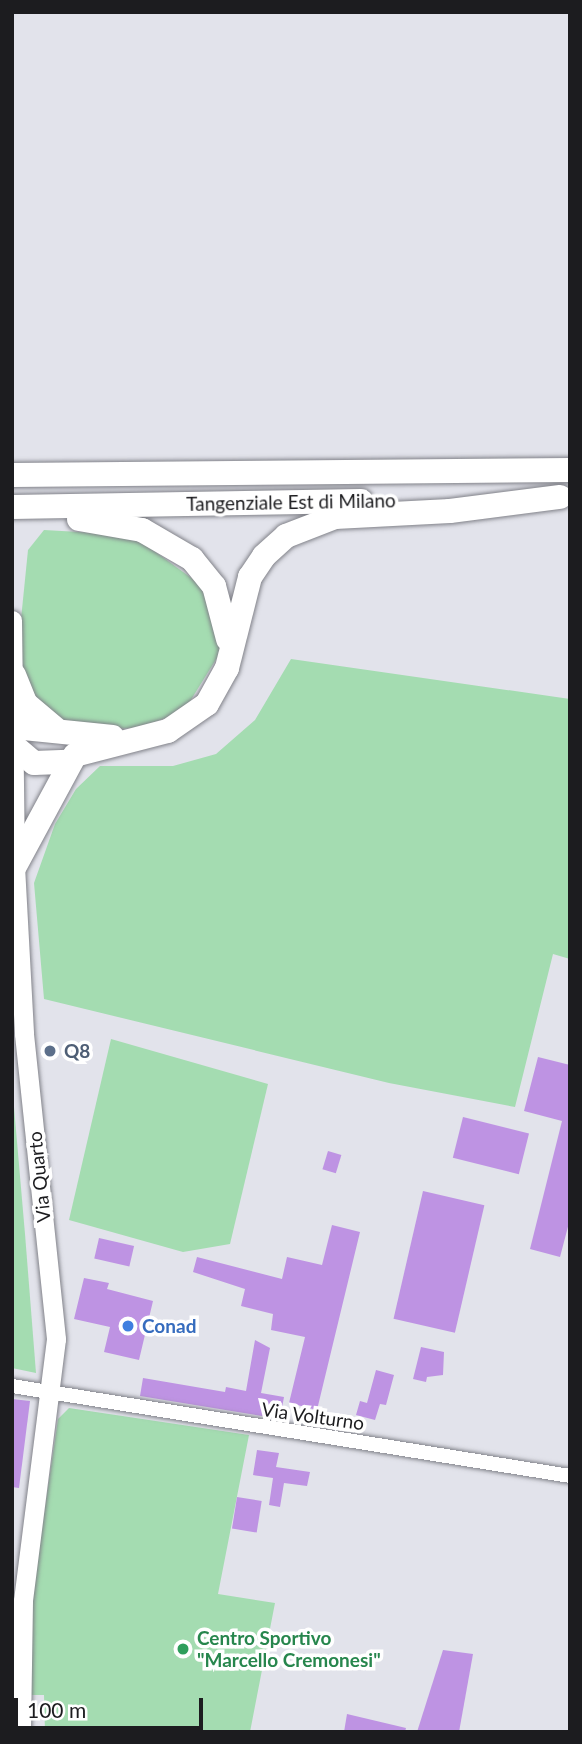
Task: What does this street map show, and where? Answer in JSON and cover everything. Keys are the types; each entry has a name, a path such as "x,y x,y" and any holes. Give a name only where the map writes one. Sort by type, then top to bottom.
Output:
{"highway":[{"name":"Tangenziale Est di Milano","path":"20,474 570,470"},
{"name":"Tangenziale Est di Milano","path":"12,507 565,497"},
{"path":"16,866 68,762 85,750 167,732 193,718 214,696 229,663 255,567 276,544 301,528 342,516 450,511 565,497"},
{"path":"12,519 117,523 183,552 208,576 220,600 229,663"},
{"path":"14,675 26,704 59,730"},
{"path":"68,762 34,763 14,734 59,730 134,740"}],"street":[{"name":"Via Quarto","path":"12,620 18,1033 56,1339 52,1392 24,1590 17,1662 21,1732"},
{"name":"Via Volturno","path":"12,1386 570,1476"}],"green space":[{"path":"44,530 132,535 208,590 220,624 220,653 184,711 139,728 109,729 65,722 39,708 25,680 19,639 28,550"},
{"path":"291,659 570,699 570,959 553,954 515,1107 389,1083 44,999 34,883 55,824 76,789 100,766 173,766 216,754 255,720"},
{"path":"111,1039 268,1084 230,1244 183,1252 69,1220"},
{"path":"12,1084 25,1234 36,1373 12,1368"},
{"path":"69,1408 249,1435 218,1594 275,1603 250,1732 45,1732 44,1695 28,1695 28,1623 58,1419"}],"building":[{"path":"538,1057 570,1065 570,1219 560,1257 530,1249 562,1121 524,1111"},
{"path":"463,1117 529,1133 519,1174 453,1158"},
{"path":"328,1151 341,1155 336,1173 322,1169"},
{"path":"423,1191 484,1205 455,1333 394,1319"},
{"path":"332,1225 360,1232 317,1410 289,1403 305,1337 271,1330 273,1314 241,1306 245,1289 193,1272 197,1257 282,1279 287,1257 322,1265"},
{"path":"99,1238 134,1246 129,1267 94,1258"},
{"path":"84,1278 109,1283 107,1289 153,1301 139,1360 104,1352 110,1327 74,1319"},
{"path":"255,1340 270,1348 261,1393 284,1397 280,1419 140,1396 143,1378 225,1392 226,1387 246,1391"},
{"path":"421,1347 444,1352 443,1375 427,1377 426,1382 413,1379"},
{"path":"376,1370 394,1375 386,1405 380,1404 375,1420 356,1415 360,1401 367,1403"},
{"path":"12,1399 30,1401 19,1488 12,1487"},
{"path":"257,1450 279,1453 276,1467 310,1472 307,1486 284,1483 280,1507 269,1505 273,1478 253,1475"},
{"path":"237,1497 262,1501 257,1533 232,1529"},
{"path":"443,1650 473,1654 459,1732 417,1732"},
{"path":"347,1714 406,1728 405,1732 344,1732"}],"place":[{"name":"Q8","path":"50,1051"},
{"name":"Conad","path":"128,1326"},
{"name":"Centro Sportivo \"Marcello Cremonesi\"","path":"183,1649"}]}
